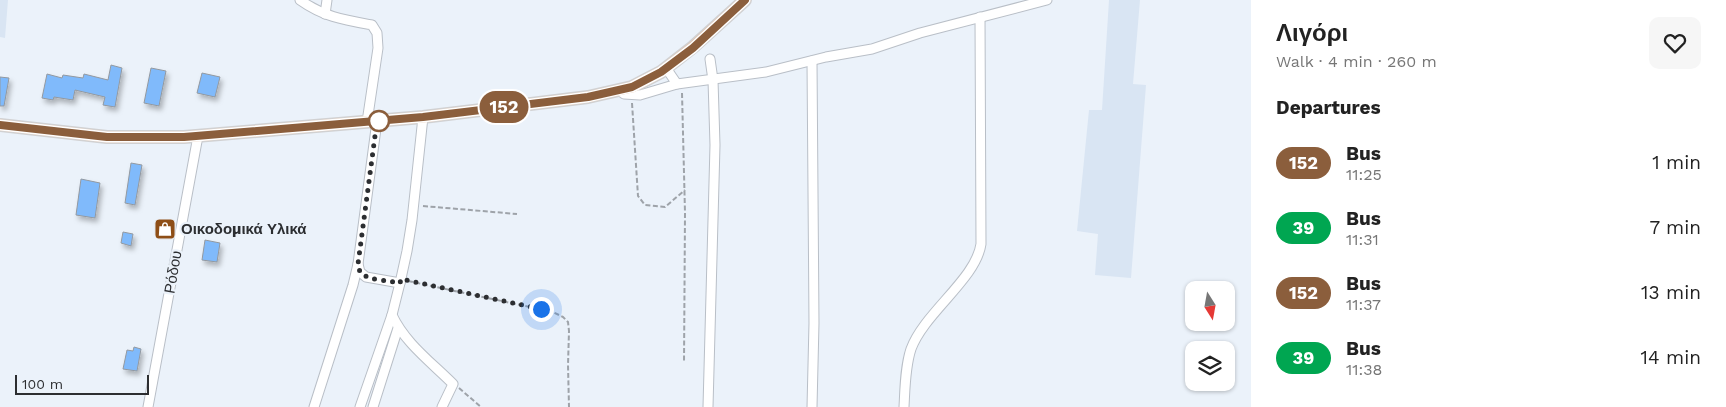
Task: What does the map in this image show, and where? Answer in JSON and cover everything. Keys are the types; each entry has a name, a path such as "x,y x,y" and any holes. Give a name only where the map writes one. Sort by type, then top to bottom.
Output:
{"main road":[{"path":"0,125 107,137 198,136 423,117 588,97 619,90 648,80 693,48 745,0"}],"street":[{"path":"300,0 314,10 333,18 372,25 377,34 378,48 358,264 314,407"},
{"path":"325,14 327,0"},
{"path":"619,90 624,94 640,95 677,84 766,72 872,49 980,17 1047,0"},
{"path":"904,407 911,349 936,310 954,290 980,254 980,17"},
{"path":"708,407 715,145 713,80 710,59"},
{"path":"812,61 814,323 812,407"},
{"path":"666,68 677,84"},
{"path":"360,407 392,315 407,251 423,117"},
{"name":"Ρόδου","path":"148,407 198,136"},
{"path":"358,264 360,272 366,276 400,281"},
{"path":"392,315 398,328 453,384 442,407"},
{"path":"373,407 398,328"}],"path":[{"path":"677,84 682,96 685,190 684,363"},
{"path":"632,95 638,196 645,205 664,207 685,190"},
{"path":"414,201 422,206 517,214"},
{"path":"400,281 553,312 563,317 568,322 569,331 570,407"},
{"path":"453,384 481,407"}],"shaded area":[{"path":"0,0 8,0 5,38 0,37"},
{"path":"1109,0 1140,0 1133,84 1146,85 1131,278 1095,275 1098,234 1077,231 1089,110 1102,110"}],"building":[{"path":"111,65 122,68 115,107 103,105 105,97 75,90 73,100 54,97 53,100 42,98 47,74 62,78 63,75 83,78 84,74 108,80"},
{"path":"151,68 166,71 159,106 144,103"},
{"path":"202,73 220,77 215,97 197,93"},
{"path":"0,77 9,78 4,106 0,106"},
{"path":"131,163 142,165 135,205 125,203"},
{"path":"81,179 100,183 95,218 76,215"},
{"path":"123,232 133,234 131,246 121,243"},
{"path":"205,240 220,243 217,262 202,260"},
{"path":"134,347 141,349 137,371 123,369 127,350 133,351"}],"bus line":[{"name":"152","path":"0,125 107,137 184,137 423,117 588,97 632,87 661,72 693,48 745,0"}],"place":[{"name":"Οικοδομικά Υλικά","path":"165,229"}],"route":[{"path":"379,121 377,121 358,264 360,272 380,280 400,283 401,279 541,309"}]}
